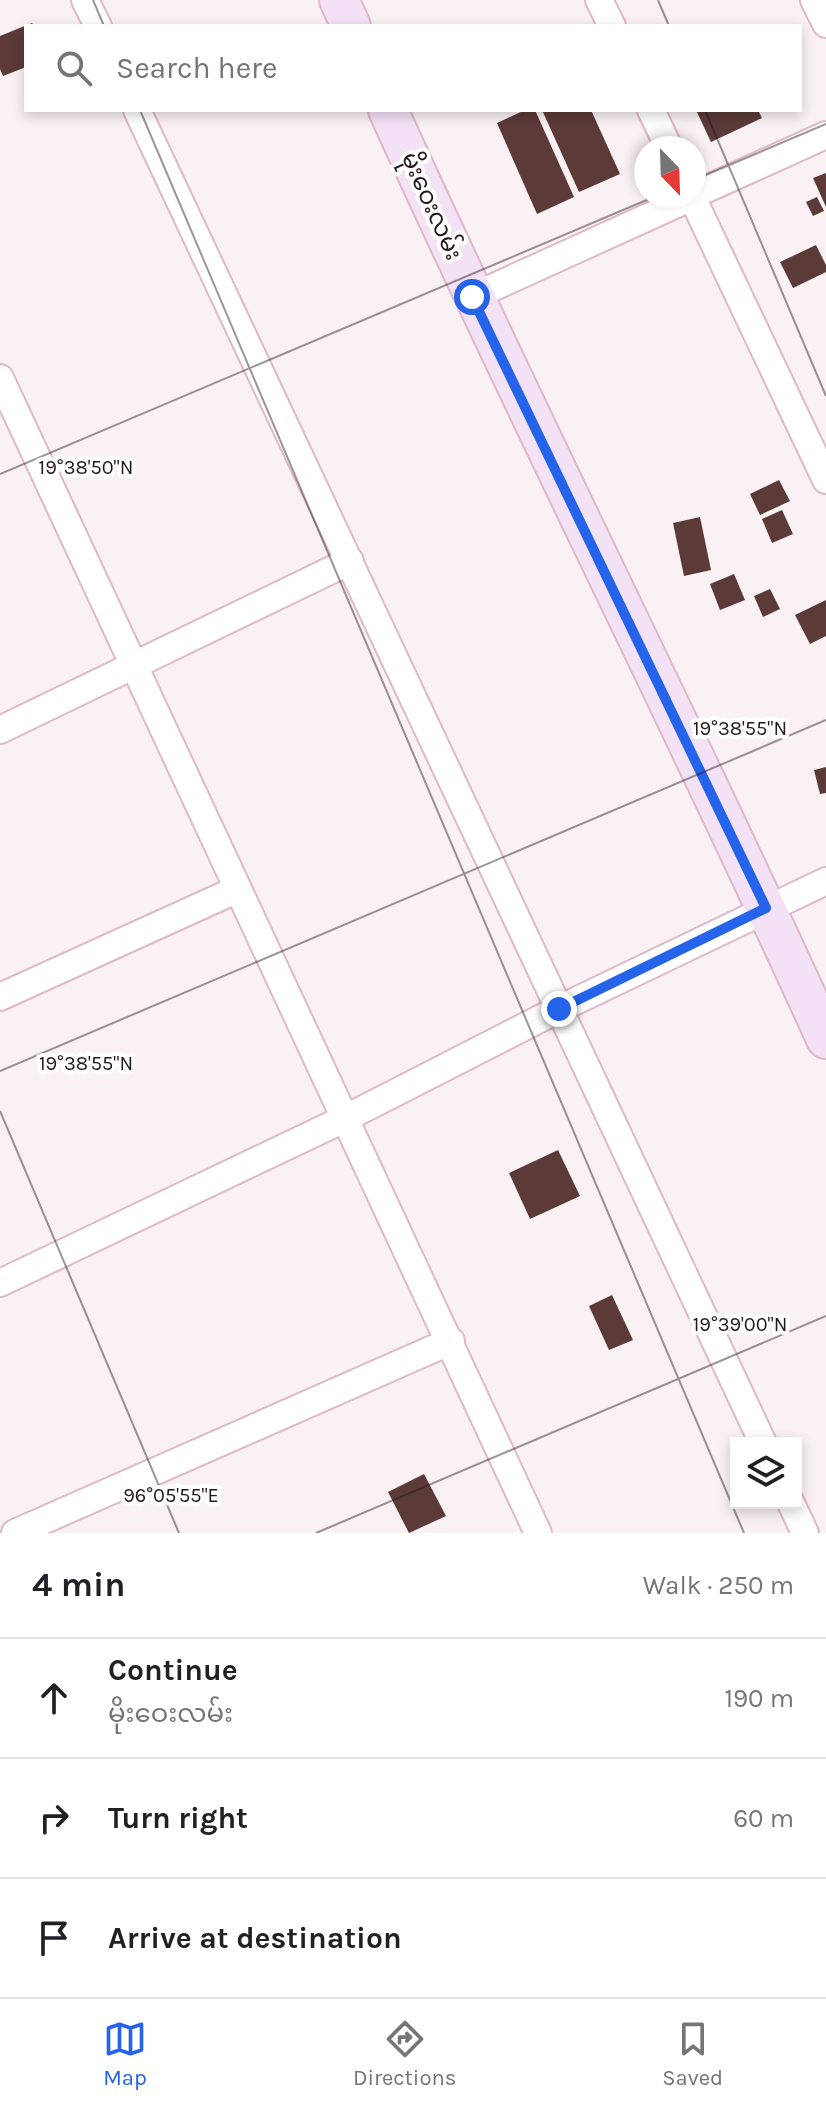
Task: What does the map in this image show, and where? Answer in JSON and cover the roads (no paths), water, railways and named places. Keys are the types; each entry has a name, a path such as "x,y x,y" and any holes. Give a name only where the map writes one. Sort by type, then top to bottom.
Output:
{"street":[{"path":"85,0 97,24"},
{"path":"339,0 350,24"},
{"path":"599,0 611,24"},
{"path":"814,0 826,24"},
{"path":"138,112 760,1437"},
{"name":"မိုးဝေးလမ်း","path":"389,112 472,297 826,1039"},
{"path":"652,112 663,136"},
{"path":"706,191 826,135"},
{"path":"472,297 668,208"},
{"path":"697,208 826,480"},
{"path":"3,393 451,1341 538,1533"},
{"path":"0,730 350,561"},
{"path":"0,1283 344,1119 559,1009 826,881"},
{"path":"0,997 238,889"},
{"path":"15,1533 451,1341"},
{"path":"794,1509 805,1533"}]}
